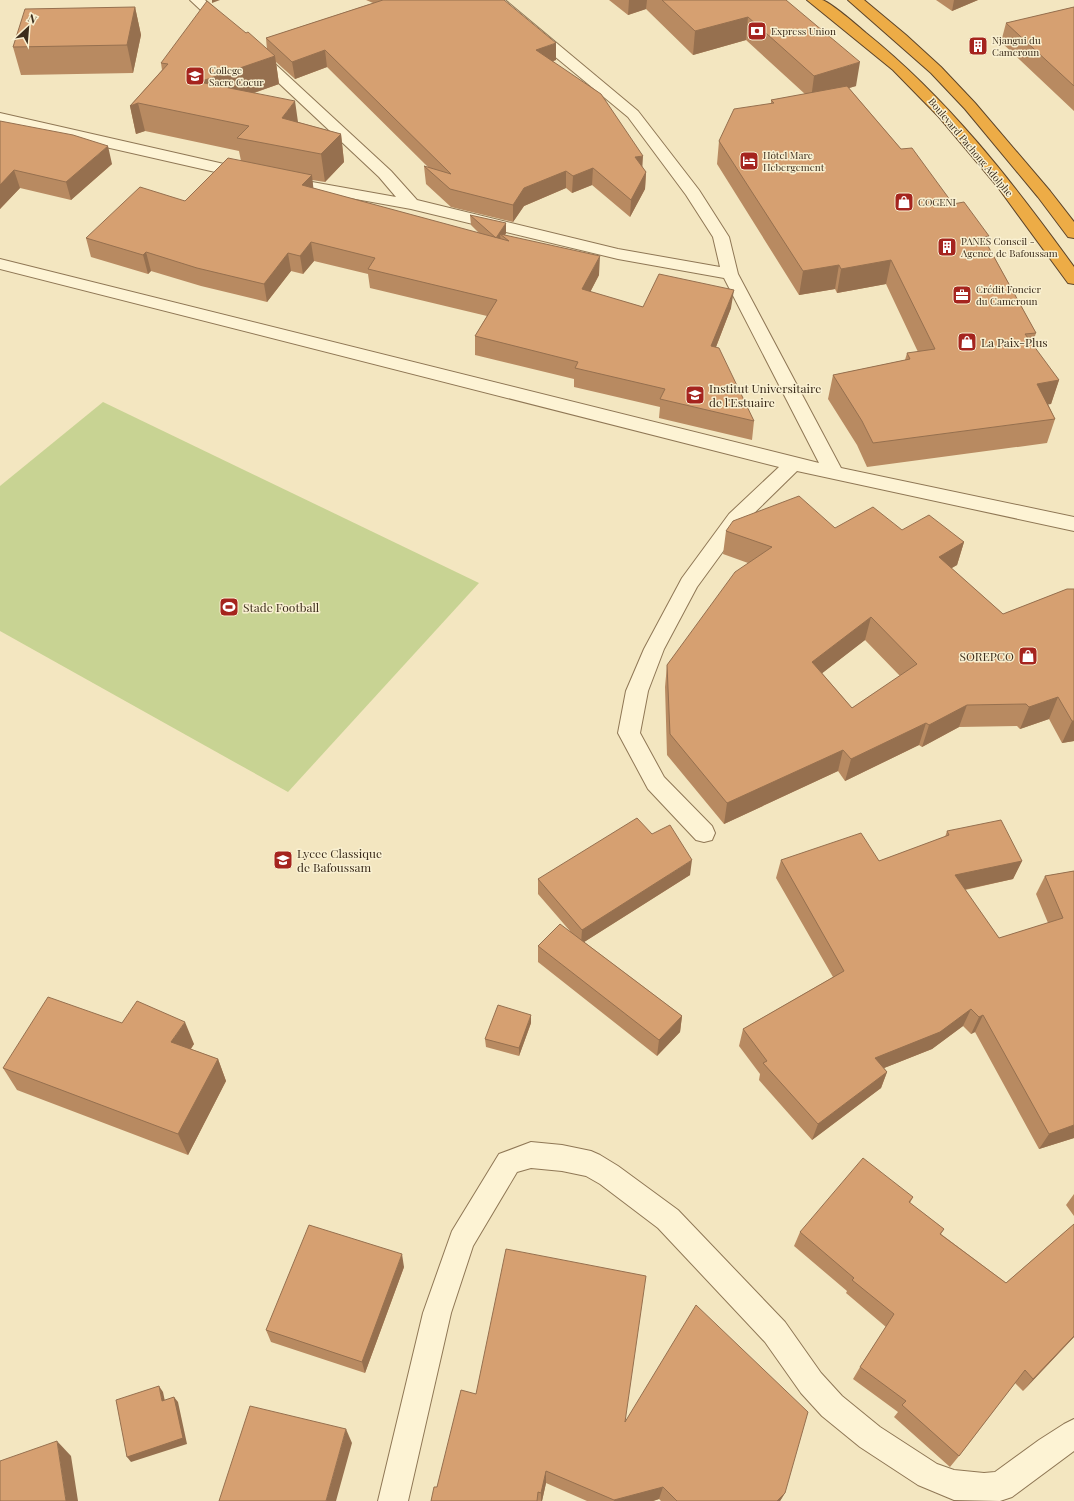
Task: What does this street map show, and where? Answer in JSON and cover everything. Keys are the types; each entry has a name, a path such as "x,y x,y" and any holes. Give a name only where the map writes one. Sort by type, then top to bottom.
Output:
{"highway":[{"name":"Boulevard Pachong Adolphe","path":"814,0 871,43 924,92 950,120 1028,216 1074,279"},
{"name":"Boulevard Pachong Adolphe","path":"854,0 901,38 936,70 965,101 1044,194 1074,233"}],"street":[{"path":"197,0 380,169 411,204"},
{"path":"497,0 633,114 693,193 721,236 730,274 834,473"},
{"path":"0,118 267,179 411,204 618,254 730,274"},
{"path":"0,264 793,464 1074,524"},
{"path":"704,833 656,783 629,733 637,692 654,649 689,582 736,519 793,464"},
{"path":"393,1501 437,1313 462,1240 508,1163 531,1155 592,1164 668,1219 775,1332 811,1383 832,1406 870,1437 928,1475 954,1485 984,1488 1001,1486 1049,1450 1074,1434"}],"green space":[{"name":"Stade Football","path":"103,402 479,583 288,792 0,631 0,486"}],"building":[{"path":"383,0 504,0 556,43 536,50 601,94 643,156 635,157 646,172 631,200 593,168 573,176 566,171 524,188 513,205 450,189 424,166 451,174 325,50 292,62 266,38"},
{"path":"662,0 786,0 860,62 814,76 748,17 695,31"},
{"path":"207,1 246,33 248,32 275,56 199,82 295,101 282,118 341,134 321,154 237,138 249,126 138,103 130,106 168,64 161,63"},
{"path":"135,7 127,45 13,47 25,9"},
{"path":"1074,7 1074,86 1006,23"},
{"path":"847,86 901,149 912,148 953,204 964,202 989,236 983,237 1036,333 1025,334 1059,380 1037,384 1055,419 873,443 862,421 833,375 910,359 907,353 935,349 891,260 841,269 839,265 803,271 719,141 734,109 774,103 771,100"},
{"path":"0,121 73,135 108,146 66,182 14,170 0,185"},
{"path":"228,158 312,175 302,185 509,241 500,234 600,256 582,289 643,307 659,274 734,290 711,346 719,348 754,421 660,399 665,389 575,368 578,362 475,336 497,300 368,269 375,258 311,242 300,256 288,253 264,284 197,268 146,252 143,255 86,238 140,187 185,201"},
{"path":"470,215 506,223 496,238"},
{"path":"799,496 835,528 873,507 902,530 929,515 964,542 939,557 1003,614 1067,589 1074,589 1074,721 1072,721 1058,697 1029,707 1026,704 967,705 929,725 926,723 851,759 843,750 727,803 670,734 667,665 735,572 772,547 726,531 733,521","holes":["871,617 917,664 852,708 812,662"]},
{"path":"637,818 652,834 670,825 692,860 582,930 538,879"},
{"path":"1001,820 1022,861 955,875 999,938 1063,918 1045,876 1074,871 1074,1125 1049,1134 983,1015 979,1017 971,1009 940,1032 875,1058 887,1072 818,1124 763,1063 767,1061 743,1029 844,971 781,860 861,833 879,861 949,835 947,831"},
{"path":"560,924 682,1016 659,1040 538,946"},
{"path":"48,997 122,1023 137,1001 185,1022 171,1042 218,1059 178,1134 3,1068"},
{"path":"498,1005 531,1015 519,1048 485,1039"},
{"path":"863,1158 913,1197 909,1202 944,1229 940,1234 1006,1283 1074,1224 1074,1336 1033,1379 1025,1370 959,1456 902,1405 906,1401 860,1367 894,1314 852,1280 854,1278 800,1232"},
{"path":"309,1225 402,1254 362,1362 266,1330"},
{"path":"506,1249 646,1276 625,1422 696,1305 808,1412 785,1493 777,1501 677,1501 663,1487 614,1500 546,1471 541,1493 538,1492 537,1501 431,1501 434,1487 437,1487 461,1390 476,1394"},
{"path":"159,1386 162,1401 174,1397 183,1438 127,1457 116,1400"},
{"path":"250,1406 346,1429 326,1501 219,1501"},
{"path":"57,1441 66,1501 0,1501 0,1461"}],"place":[{"name":"Express Union","path":"757,31"},
{"name":"Njangui du Cameroun","path":"978,46"},
{"name":"College Sacre Coeur","path":"195,76"},
{"name":"Hôtel Mare Hebergement","path":"749,161"},
{"name":"COGENI","path":"904,202"},
{"name":"PANES Conseil - Agence de Bafoussam","path":"947,247"},
{"name":"Crédit Foncier du Cameroun","path":"962,295"},
{"name":"La Paix-Plus","path":"967,342"},
{"name":"Institut Universitaire de l'Estuaire","path":"695,395"},
{"name":"Stade Football","path":"229,607"},
{"name":"SOREPCO","path":"1028,656"},
{"name":"Lycee Classique de Bafoussam","path":"283,860"}]}
